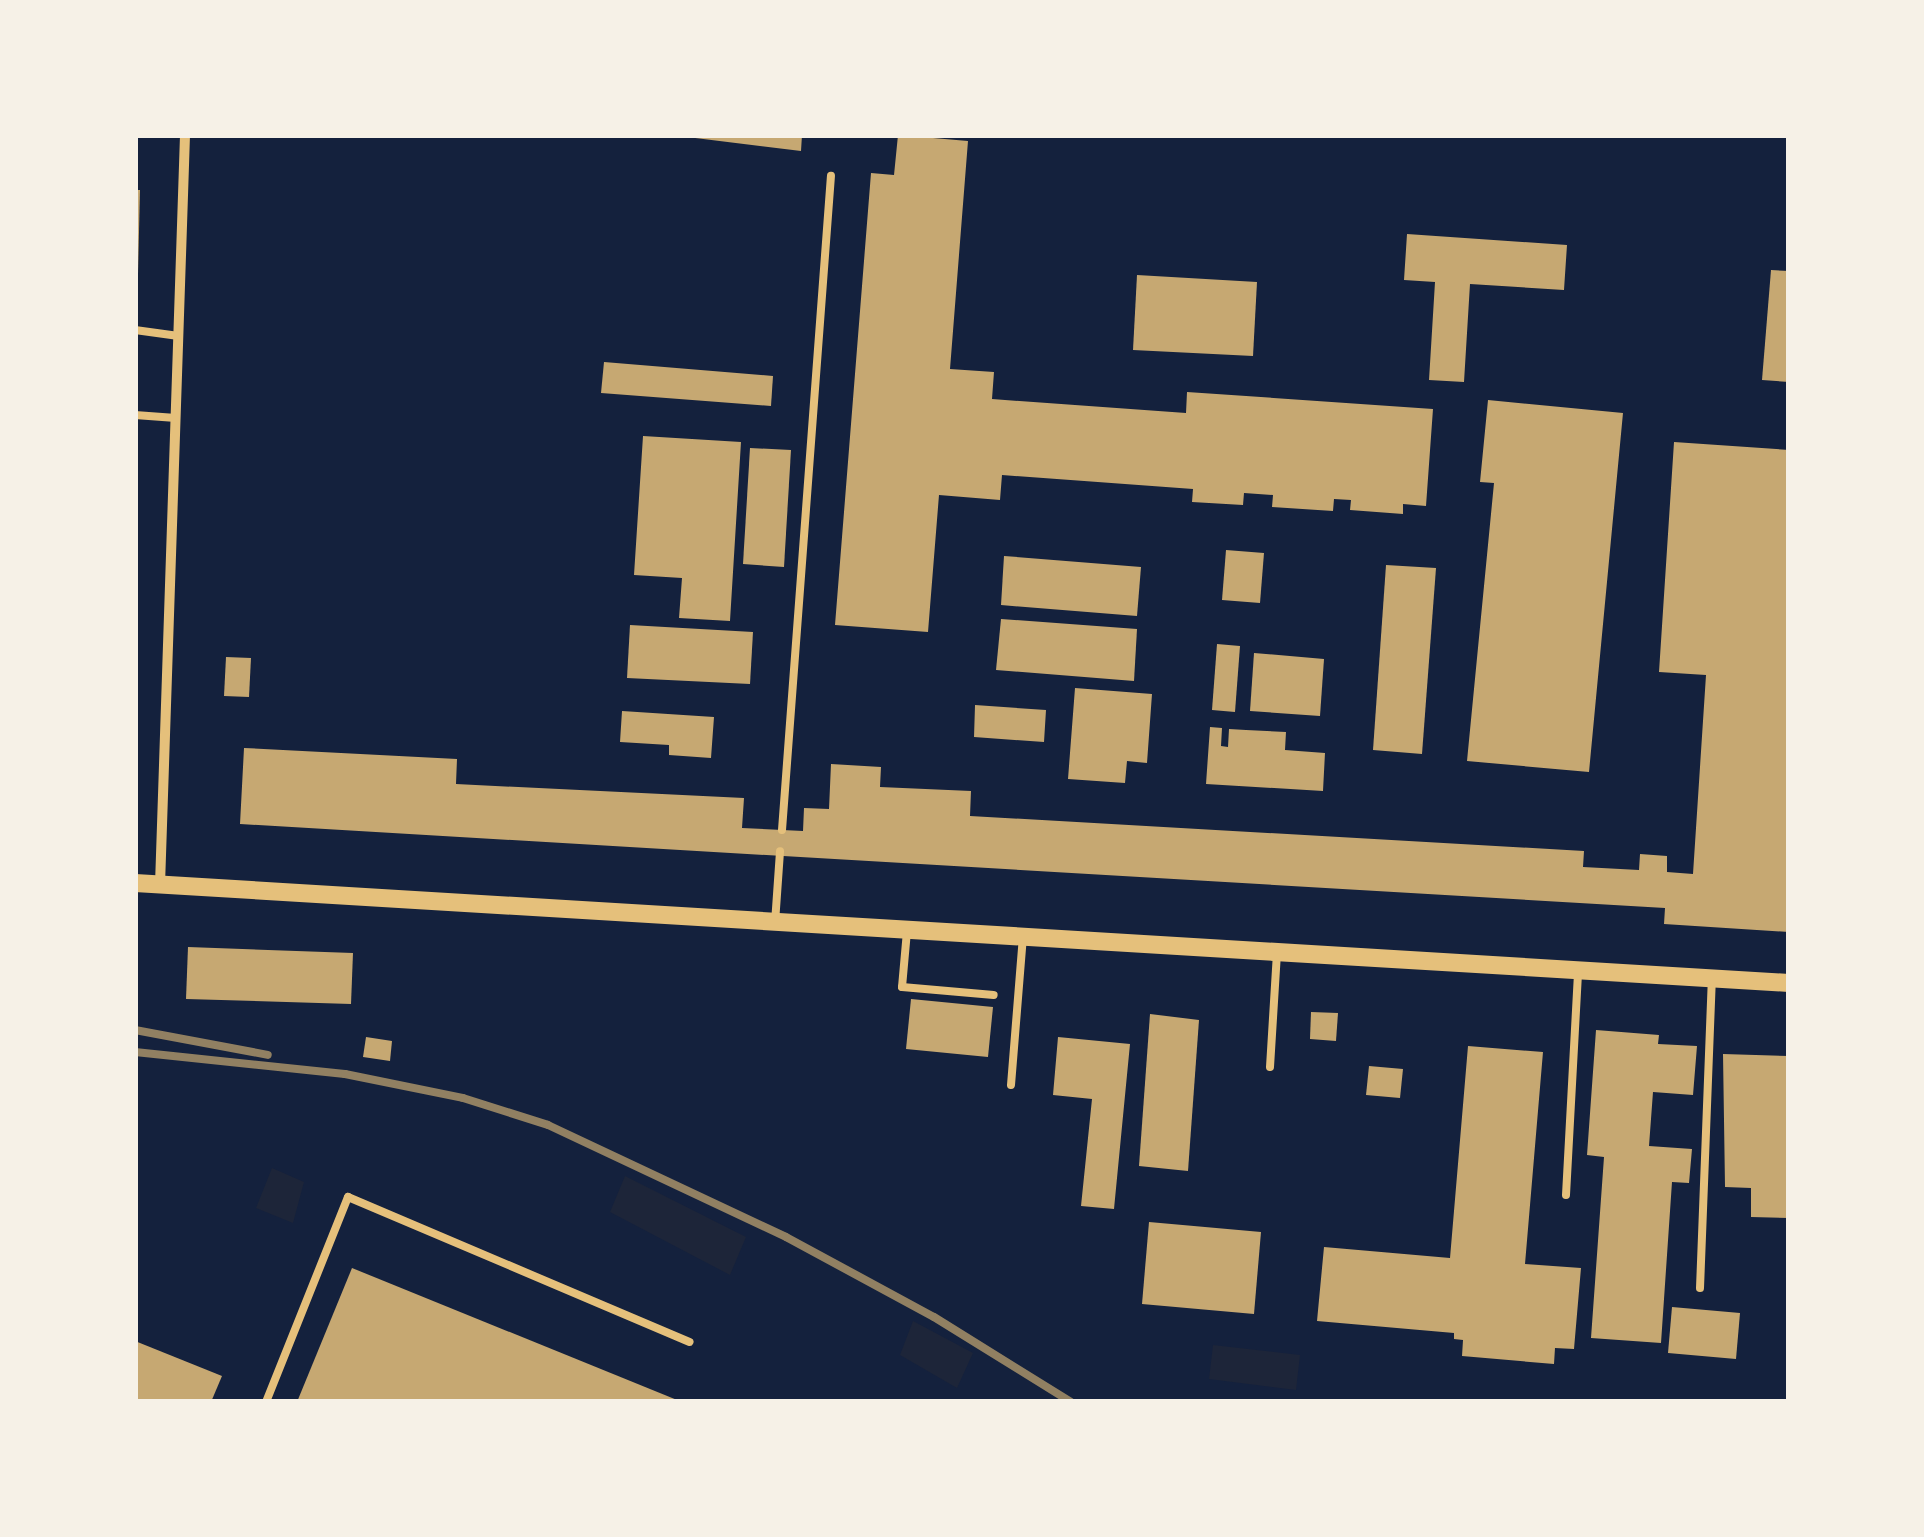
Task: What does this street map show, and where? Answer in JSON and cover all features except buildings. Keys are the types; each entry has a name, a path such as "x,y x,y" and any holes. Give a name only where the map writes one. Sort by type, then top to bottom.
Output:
{"street":[{"path":"160,884 185,135"},
{"path":"135,883 1789,984"}],"lane":[{"path":"782,830 831,176"},
{"path":"135,330 178,336"},
{"path":"135,415 176,418"},
{"path":"775,922 780,851"},
{"path":"907,931 902,987 994,995"},
{"path":"1010,1085 1023,937"},
{"path":"1270,1067 1278,953"},
{"path":"1566,1195 1578,970"},
{"path":"1700,1288 1712,979"},
{"path":"266,1402 348,1197 689,1342"}],"shaded area":[{"path":"272,1168 304,1182 293,1223 256,1208"},
{"path":"625,1176 746,1237 730,1275 610,1212"},
{"path":"913,1321 973,1353 957,1388 900,1355"},
{"path":"1213,1345 1300,1355 1296,1390 1209,1379"}],"railway":[{"path":"135,1030 268,1055"},
{"path":"135,1052 345,1074 463,1098 548,1125 786,1237 934,1317 1071,1402"}]}
